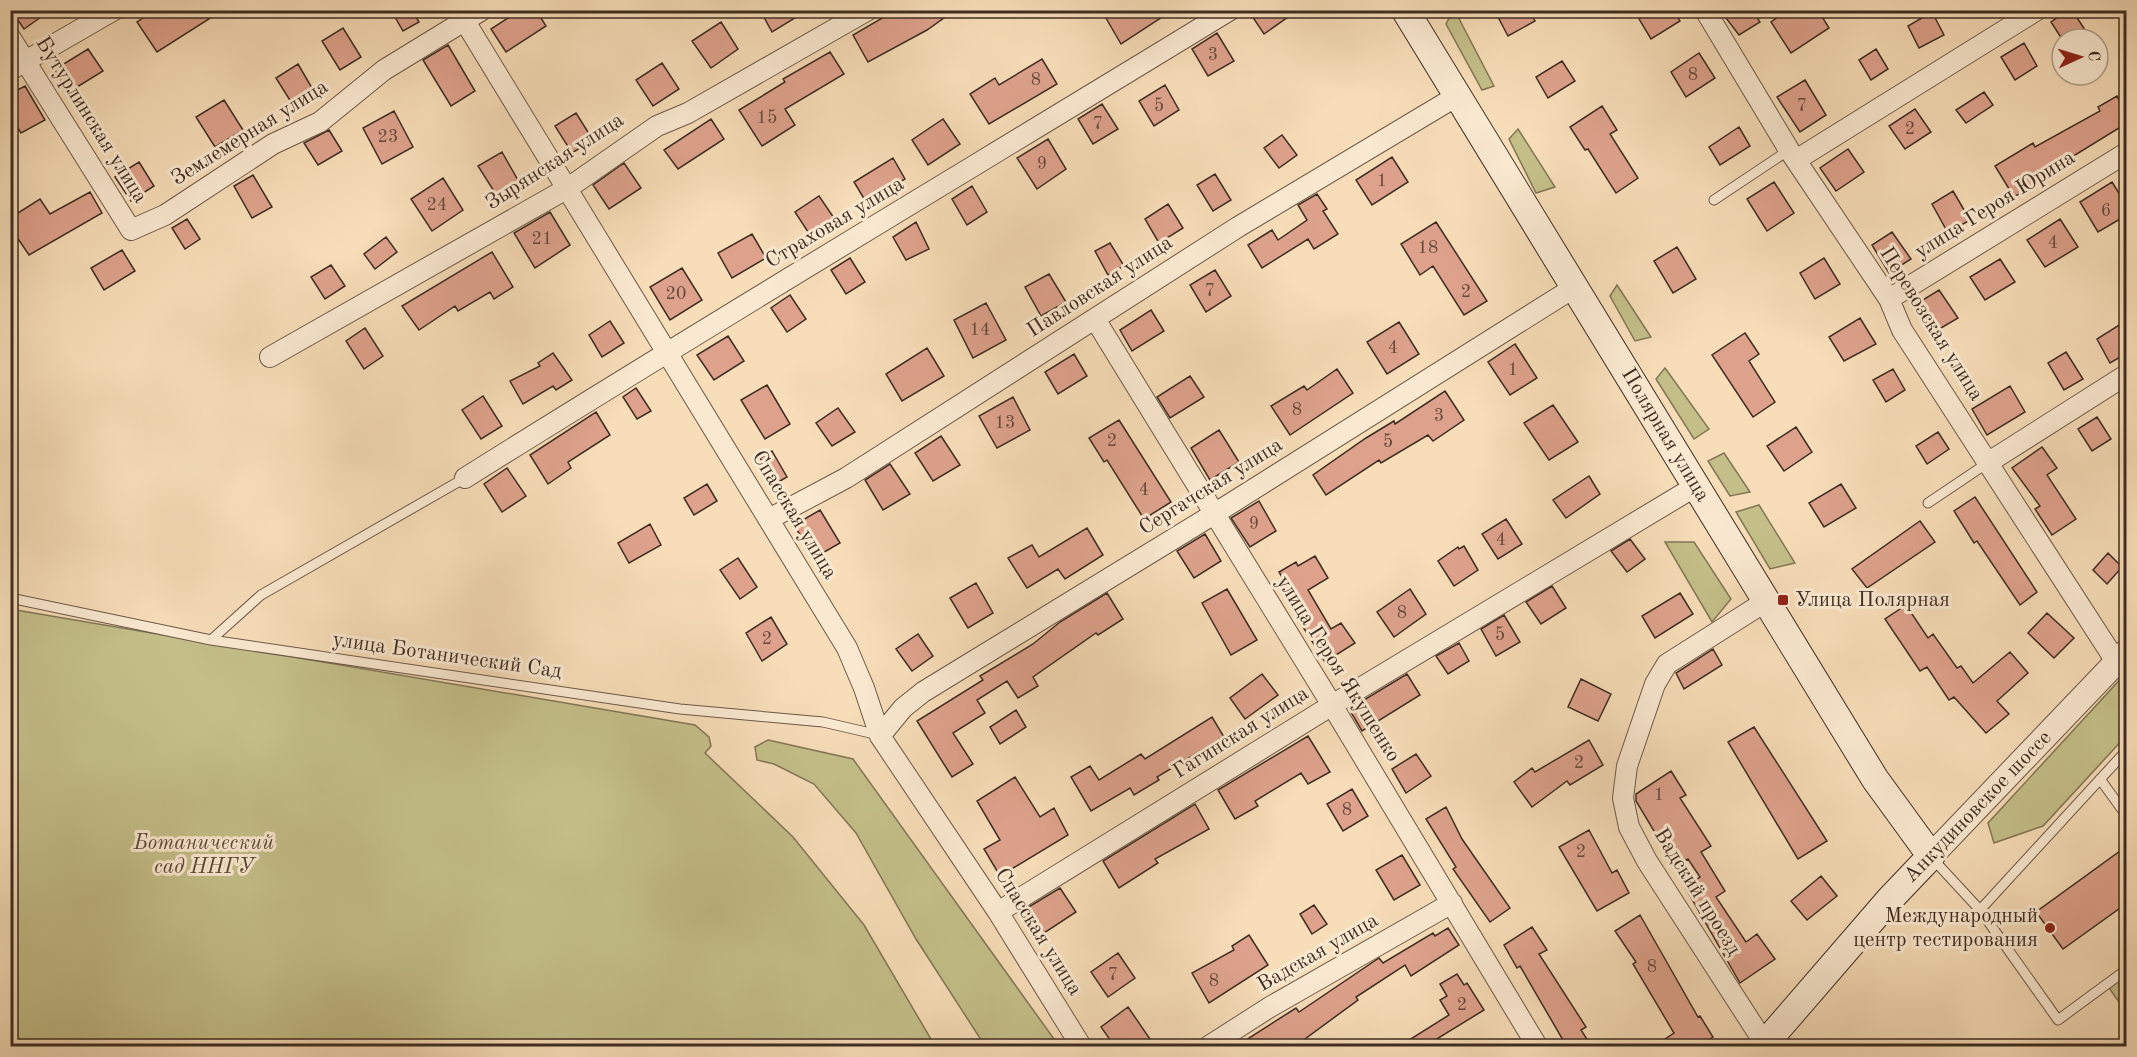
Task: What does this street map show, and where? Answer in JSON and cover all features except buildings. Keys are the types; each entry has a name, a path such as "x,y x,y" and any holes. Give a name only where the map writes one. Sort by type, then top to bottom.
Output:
{"main road":[{"name":"Полярная улица","path":"1405,10 1768,600 1875,779 1931,856"},
{"name":"Анкудиновское шоссе","path":"1765,1046 1890,899 1931,856"}],"street":[{"path":"19,66 114,10"},
{"name":"Землемерная улица","path":"130,230 165,215 273,144 320,122 384,70 461,16 482,10"},
{"name":"Зырянская улица","path":"270,357 568,188 657,126 688,113 868,10"},
{"name":"Страховая улица","path":"465,478 664,353 806,270 1230,10"},
{"name":"Перевозская улица","path":"1705,10 1793,155 1889,299 1902,330 2122,658"},
{"path":"1793,155 2037,10"},
{"name":"Спасская улица","path":"461,16 568,188 664,353 847,648 880,735 998,912 1081,1047"},
{"name":"Бутурлинская улица","path":"10,37 19,66 130,230"},
{"name":"Павловская улица","path":"769,519 846,478 1238,227 1457,96"},
{"name":"улица Героя Юрина","path":"1889,299 2127,153"},
{"name":"Сергачская улица","path":"880,735 903,708 923,692 1214,514 1575,287"},
{"name":"улица Героя Якушенко","path":"1095,319 1332,705 1537,1047"},
{"path":"1989,462 2127,375"},
{"name":"Гагинская улица","path":"998,912 1332,705 1696,486"},
{"name":"Вадский проезд","path":"1765,1046 1647,861 1629,827 1623,798 1627,766 1655,684 1667,664 1768,600"},
{"name":"Анкудиновское шоссе","path":"1931,856 2122,658"},
{"name":"Вадская улица","path":"1209,1047 1270,1007 1452,903"}],"lane":[{"path":"1714,200 1793,155"},
{"path":"1928,503 1989,462"},
{"path":"211,640 261,595 465,478"},
{"name":"улица Ботанический Сад","path":"10,598 211,640 680,709 823,722 880,735"},
{"path":"1980,910 2127,751"},
{"path":"2100,779 2127,815"},
{"path":"1931,856 1980,910 2058,1020 2127,970"}],"green space":[{"path":"1453,11 1494,86 1482,90 1446,24"},
{"path":"1518,129 1555,187 1536,193 1509,139"},
{"path":"1617,285 1651,337 1635,341 1610,296"},
{"path":"1665,368 1709,429 1694,439 1656,379"},
{"path":"1724,453 1750,492 1730,496 1708,461"},
{"path":"1759,505 1795,563 1770,569 1736,512"},
{"path":"1665,542 1694,542 1731,599 1712,622"},
{"name":"Ботанический сад ННГУ","path":"10,609 695,725 709,737 711,746 705,753 793,837 864,925 935,1046 11,1046"},
{"path":"2126,673 2126,736 2043,826 1994,843 1988,823"},
{"path":"768,740 853,759 1059,1046 985,1046 916,939 856,833 814,784 774,764 757,760 755,747"},
{"path":"2126,972 2126,1012 2107,985"}],"place":[{"name":"Улица Полярная","path":"1783,600"},
{"name":"Международный центр тестирования","path":"2050,928"}]}
